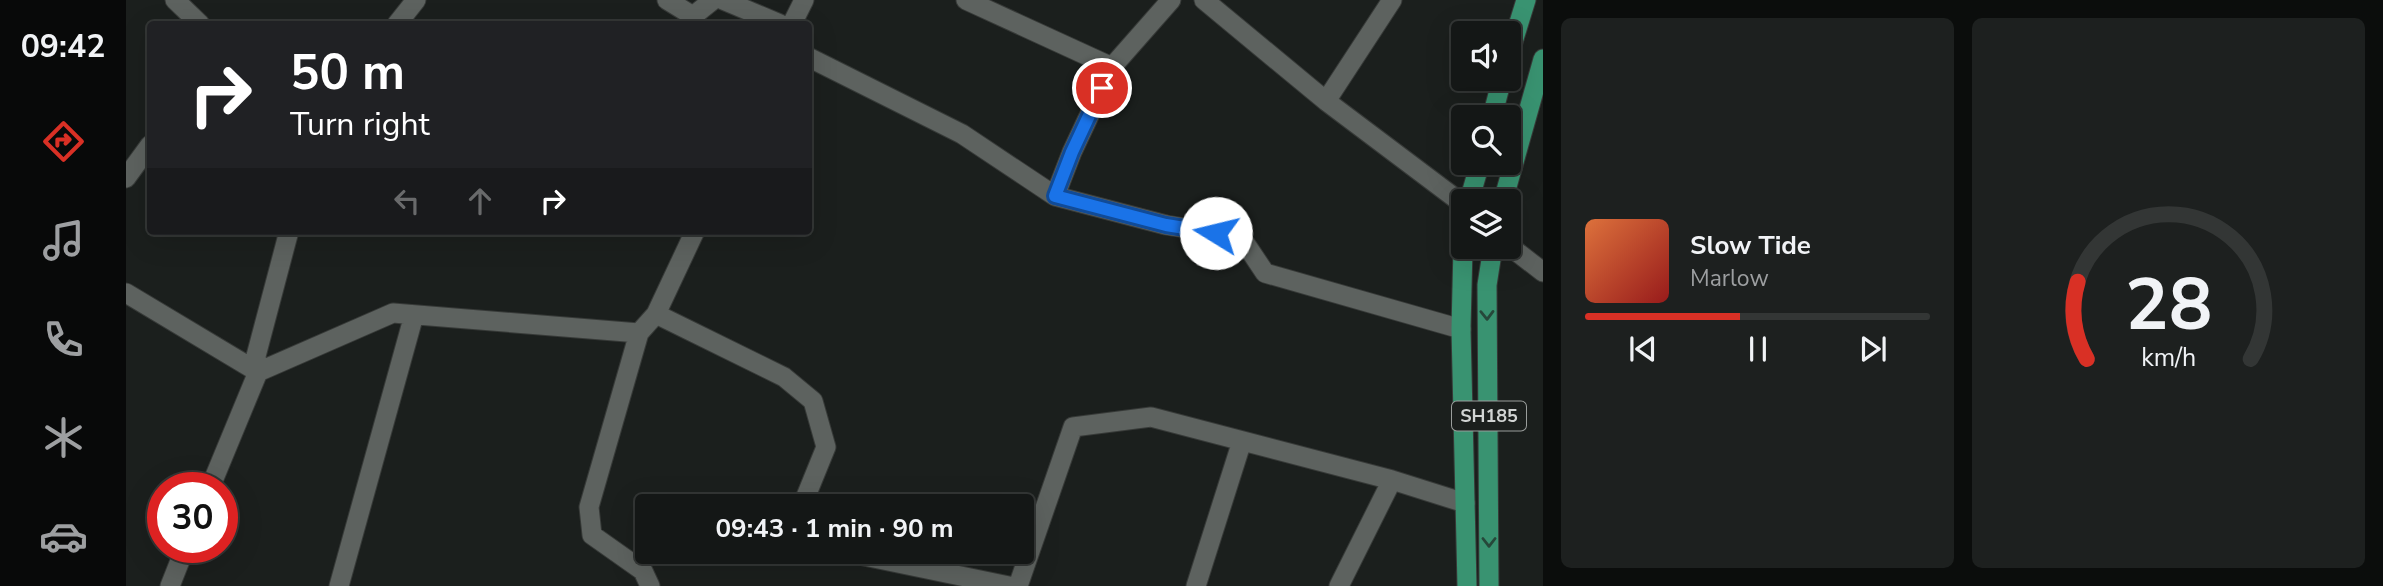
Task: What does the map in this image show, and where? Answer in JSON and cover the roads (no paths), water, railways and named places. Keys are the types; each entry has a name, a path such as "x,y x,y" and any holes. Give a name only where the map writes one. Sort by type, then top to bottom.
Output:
{"main road":[{"path":"1519,21 1526,0"},
{"path":"1507,189 1537,99 1543,59"},
{"name":"SH185","path":"1464,259 1461,329 1467,586"},
{"name":"SH185","path":"1489,586 1487,285 1491,259"}],"street":[{"path":"175,0 197,21"},
{"path":"399,21 416,0"},
{"path":"667,0 693,16 713,0"},
{"path":"723,0 773,21"},
{"path":"794,21 804,0"},
{"path":"966,0 1112,67"},
{"path":"1055,196 1072,152 1112,67 1171,0"},
{"path":"1204,0 1326,101 1451,195"},
{"path":"1326,101 1393,0"},
{"path":"812,59 962,134 1055,196 1166,225 1241,237 1265,273 1461,329"},
{"path":"126,178 147,149"},
{"path":"217,472 258,372 256,356 288,235"},
{"path":"650,586 643,571 592,536 589,507 639,333 656,314 693,235"},
{"path":"1521,255 1543,272"},
{"path":"126,293 258,372"},
{"path":"258,372 393,313 639,333"},
{"path":"656,314 784,377 813,401 826,447 807,494"},
{"path":"339,586 414,315"},
{"path":"1018,586 1073,428 1151,417 1392,480 1465,503"},
{"path":"1196,586 1242,441"},
{"path":"1339,586 1392,480"},
{"path":"170,586 180,563"},
{"path":"902,564 1009,586"}]}
